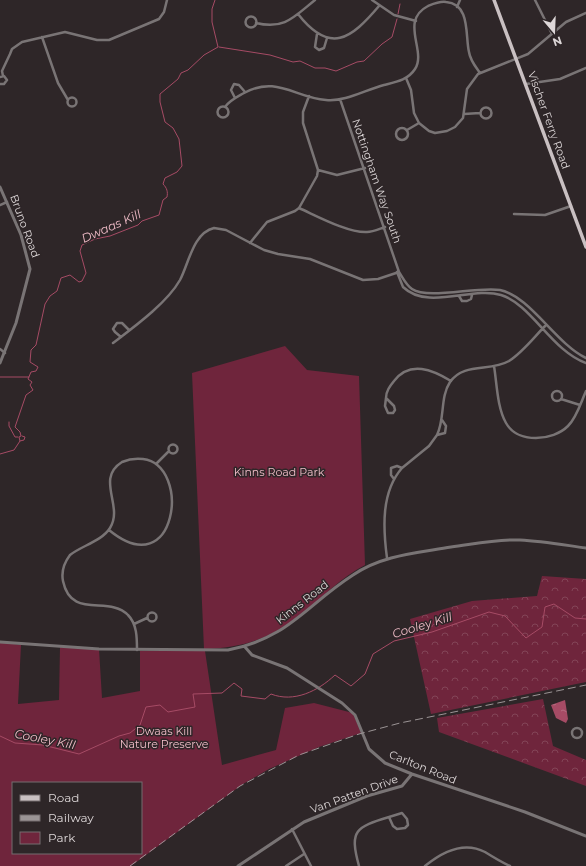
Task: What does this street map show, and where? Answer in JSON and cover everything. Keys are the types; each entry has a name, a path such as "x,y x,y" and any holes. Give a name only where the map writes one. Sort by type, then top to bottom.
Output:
{"main road":[{"name":"Vischer Ferry Road","path":"494,0 586,247"}],"street":[{"path":"0,84 3,85 6,82 6,79 1,76 12,49 22,42 65,32 103,41 113,39 159,19 164,12 167,0"},
{"path":"256,23 268,26 278,25 298,14 315,0"},
{"path":"372,0 394,15 416,21"},
{"path":"457,7 460,0"},
{"path":"535,0 552,34"},
{"path":"225,107 229,111 228,115 224,118 220,117 217,114 218,109 225,107 245,92 260,86 270,86 325,100 340,99 406,78 416,69 419,60 414,35 416,21 420,12 426,7 439,2 448,1 462,12 467,25 470,58 480,73"},
{"path":"298,14 307,26 317,34 327,38 337,39 350,34 365,23 379,6"},
{"path":"406,78 411,90 414,113 419,124 429,131 442,133 455,127 464,114 467,89 480,73 533,50 571,19 586,13"},
{"path":"252,16 256,20 256,23 254,26 249,27 245,21 247,17 252,16"},
{"path":"317,34 315,43 316,48 319,50 324,48 327,38"},
{"path":"42,37 58,83 68,100"},
{"path":"526,84 560,79 586,68"},
{"path":"236,98 231,90 234,84 239,85 245,92"},
{"path":"250,242 267,222 299,208 315,180 318,170 303,123 303,112 309,96"},
{"name":"Nottingham Way South","path":"340,99 385,227 403,288 415,295 426,297 501,295 518,304 565,352 586,363"},
{"path":"464,114 480,113 484,108 489,108 491,112 490,117 487,118 482,118 480,113"},
{"path":"407,130 408,136 405,140 400,140 396,137 396,132 399,128 407,130 419,124"},
{"path":"318,170 337,176 365,168"},
{"name":"Bruno Road","path":"0,187 8,201 24,245 30,269 5,353 0,363"},
{"path":"0,205 8,201"},
{"path":"514,214 545,215 570,206"},
{"path":"299,208 348,229 366,232 385,227"},
{"path":"113,343 160,303 179,281 200,235 209,229 220,228 273,253 310,259 363,280 372,280 398,272"},
{"name":"Nottingham Way South","path":"398,272 408,286 420,293 490,290 504,291 520,300 570,349 586,358"},
{"name":"Nottingham Way South","path":"459,296 462,301 467,301 471,299 472,295"},
{"path":"121,337 113,329 117,323 122,323 129,330"},
{"path":"387,558 385,519 387,502 394,479 402,468 429,446 437,435 442,420 444,403 451,381 464,371 494,366 509,361 546,325"},
{"path":"0,349 5,353"},
{"path":"494,366 500,406 505,421 518,433 528,437 540,438 558,434 570,424 586,391"},
{"path":"386,398 396,410 393,413 388,413 387,411 386,398 387,391 396,378 405,372 416,369 430,370 451,381"},
{"path":"561,399 562,396 560,392 555,391 552,394 554,400 559,401 561,399 580,405"},
{"path":"437,435 445,433 446,430 446,426 442,420"},
{"path":"156,464 169,451"},
{"path":"109,530 125,542 134,545 152,543 162,537 170,521 170,494 168,481 156,464 147,460 131,459 116,466 110,474 109,483 115,514 109,530 70,556 65,561 63,569 64,584 67,592 74,600 89,606 119,608 129,616 134,624 137,650"},
{"path":"394,479 391,475 391,468 396,466 402,468"},
{"name":"Kinns Road","path":"0,642 137,650 216,651 244,647 261,641 285,629 346,579 387,558 506,540 536,541 586,548"},
{"path":"134,624 147,618"},
{"name":"Carlton Road","path":"244,647 252,655 287,668 323,689 342,703 355,716 366,744 373,754 385,762 412,774 525,812 586,836"},
{"path":"582,734 581,730 578,728 572,732 576,738 582,734 586,735"},
{"name":"Van Patten Drive","path":"238,866 292,829 340,806 402,786 412,774"},
{"path":"359,866 354,849 357,832 365,825 389,816 399,813 404,814 407,819 407,826 397,830 393,826 389,816"},
{"path":"292,829 311,866"},
{"path":"424,866 444,854 462,847 476,848 505,865 510,866"},
{"path":"286,866 304,854"}],"green space":[{"name":"Kinns Road Park","path":"285,346 307,370 359,376 365,565 341,581 282,628 246,643 204,649 192,373"},
{"path":"542,576 586,579 586,682 431,714 410,619 472,601 537,596"},
{"name":"Dwaas Kill Nature Preserve","path":"0,642 21,645 18,704 59,700 60,647 99,649 102,698 140,691 140,651 205,651 222,765 276,750 285,708 314,703 353,713 361,733 319,747 269,769 243,784 131,866 0,866"},
{"path":"543,699 553,746 586,760 586,786 439,732 437,718"}],"water":[{"path":"565,700 568,719 566,723 556,718 551,705"}],"waterway":[{"name":"Dwaas Kill","path":"0,454 14,450 20,441 20,432 15,427 26,395 33,390 30,385 32,382 28,379 31,372 36,371 38,367 30,362 31,350 36,345 45,304 50,296 57,291 61,278 70,275 79,282 82,281 86,273 80,251 82,245 95,239 110,236 159,215 163,200 167,197 167,190 163,184 165,178 177,172 182,166 179,139 173,128 165,122 160,102 160,94 178,79 181,73 188,70 204,55 218,47 212,22 212,9 215,0"},
{"name":"Dwaas Kill","path":"398,14 400,4"},
{"path":"219,47 270,55 293,62 300,61 315,68 325,68 336,71 357,62 364,61 392,37 397,19"},
{"path":"0,377 29,377"},
{"path":"9,422 9,426 15,437 18,437"},
{"path":"20,441 24,440 25,437 22,436"},
{"name":"Cooley Kill","path":"0,736 15,743 43,745 79,754 119,736 130,733 140,725 146,707 160,705 168,712 195,707 193,694 222,693 234,683 242,689 241,696 265,699 271,694 288,697 305,694 321,686 335,675 351,686 365,674 373,654 394,641 432,632 489,612 505,616 526,638 542,627 545,607 554,604 575,618 586,619"}],"railway":[{"path":"130,866 240,786 299,755 359,734 400,723 586,685"}]}
